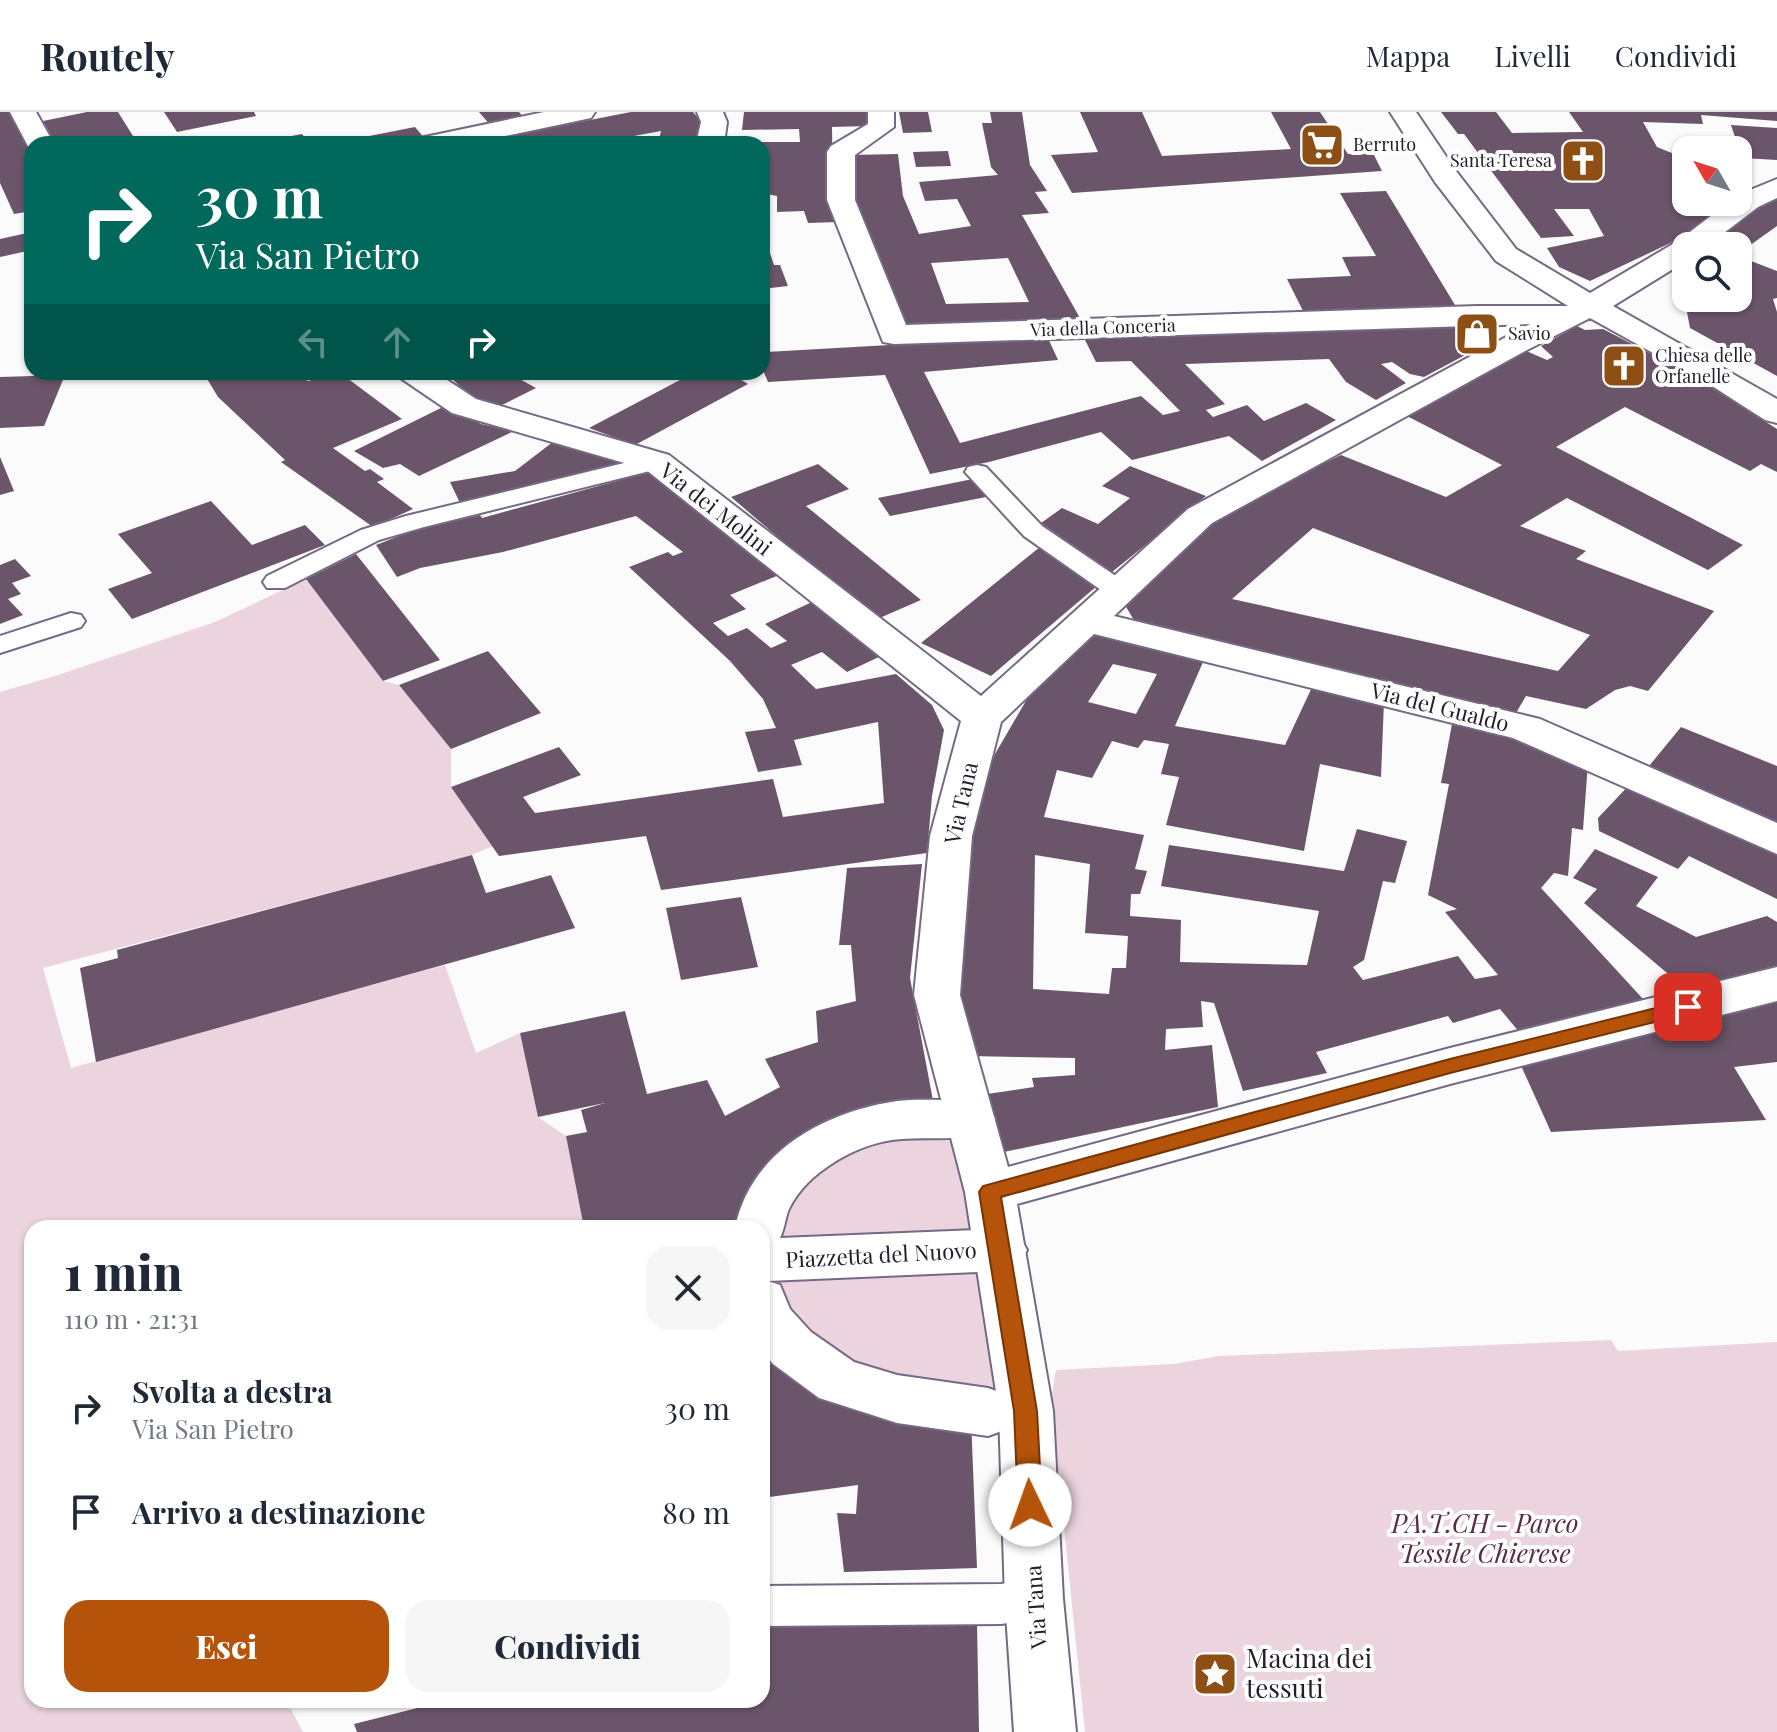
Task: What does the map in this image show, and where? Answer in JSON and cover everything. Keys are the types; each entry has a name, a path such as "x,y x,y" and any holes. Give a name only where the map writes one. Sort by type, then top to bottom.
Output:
{"street":[{"path":"23,112 36,136"},
{"path":"468,136 582,112"},
{"path":"710,112 714,122 711,136"},
{"name":"Via della Conceria","path":"881,112 881,127 841,152 841,200 894,335 1580,311"},
{"path":"1403,112 1445,176 1506,255 1580,311 1720,377 1777,413"},
{"path":"1707,232 1748,201 1777,187"},
{"path":"982,717 1200,516 1580,311 1672,256"},
{"name":"Via dei Molini","path":"425,380 464,406 657,462 982,717"},
{"name":"Via del Gualdo","path":"1088,621 1526,728 1777,840"},
{"name":"Via Tana","path":"982,717 951,836 937,995 990,1192 1026,1411 1034,1599 1045,1732"},
{"path":"990,1192 1450,1066 1777,984"},
{"name":"Piazzetta del Nuovo","path":"762,1220 765,1203 795,1164 844,1134 898,1120 971,1119"},
{"name":"Piazzetta del Nuovo","path":"770,1260 1001,1250"},
{"path":"770,1324 792,1348 838,1381 897,1399 988,1412"}],"lane":[{"path":"276,582 370,535 415,521 657,462"},
{"path":"977,472 1033,531 1120,591"},
{"path":"0,645 71,621"},
{"path":"770,1606 1001,1604 1034,1599"}],"green space":[{"path":"306,579 383,681 399,685 451,749 451,787 493,846 472,855 43,968 71,1068 445,965 476,1053 520,1033 538,1117 566,1136 582,1220 24,1220 24,1708 290,1708 303,1732 0,1732 0,692 215,622"},
{"path":"971,1119 1024,1403 897,1399 770,1321 770,1220 764,1220 795,1164"},
{"name":"PA.T.CH - Parco Tessile Chierese","path":"1611,1340 1618,1351 1777,1342 1777,1732 1085,1732 1051,1400 1056,1370 1174,1364 1219,1356"}],"building":[{"path":"0,112 13,112 25,136 24,212 14,214 0,183"},
{"path":"87,112 118,112 133,136 51,136 43,121"},
{"path":"164,112 254,112 256,116 177,132"},
{"path":"479,112 519,112 525,119 491,126"},
{"path":"631,112 693,112 701,121 698,136 660,136 661,131 634,136 508,136"},
{"path":"744,112 866,112 868,126 832,127 833,195 838,222 808,223 804,211 777,212 777,196 770,195 770,142 800,142 799,129 742,130"},
{"path":"899,112 928,112 932,132 903,133"},
{"path":"990,112 1022,112 1030,165 1047,191 1035,192 1049,213 1022,215 1085,327 900,330 852,198 849,155 898,154 903,196 919,234 971,226 957,199 925,201 919,182 998,175 991,167 982,123 992,123","holes":["1008,258 1029,302 946,304 931,263"]},
{"path":"1080,112 1142,112 1162,156 1291,149 1271,112 1320,112 1348,154 1373,153 1382,171 1072,193 1051,155 1098,152"},
{"path":"1441,112 1496,112 1512,133 1583,132 1569,112 1777,112 1777,121 1701,115 1703,124 1643,122 1657,147 1672,153 1672,216 1716,216 1694,232 1672,232 1672,242 1590,281 1559,267 1547,248 1604,236 1589,209 1554,209 1574,236 1541,238 1464,134 1458,134"},
{"path":"1731,125 1777,128 1777,160 1752,159 1752,136 1735,136"},
{"path":"415,127 423,136 369,136"},
{"path":"948,151 951,166 916,167 913,152"},
{"path":"1386,191 1455,305 1306,317 1287,279 1351,276 1342,257 1376,256 1340,193"},
{"path":"1777,197 1777,226 1752,244 1752,232 1721,232 1740,216 1752,216 1752,206"},
{"path":"24,234 24,252 0,257 0,239"},
{"path":"770,253 774,265 780,265 788,286 770,288"},
{"path":"1752,261 1777,271 1777,298 1773,299 1777,312 1777,376 1690,328 1687,312 1752,312"},
{"path":"1480,323 1499,337 1424,377 1410,374 1392,362 1381,364 1406,383 1376,400 1346,382 1329,359 1185,364 1225,404 1206,410 1213,417 1247,405 1264,421 1306,403 1336,420 1262,461 1229,436 1132,460 1101,432 989,462 930,474 885,375 768,382 767,380 770,380 770,352 1047,336 1058,360 924,372 960,443 1141,396 1163,415 1180,411 1131,361 1096,362 1083,336"},
{"path":"1577,326 1585,330 1603,329 1692,375 1777,429 1777,472 1761,464 1750,471 1625,407 1556,447 1743,545 1708,570 1567,498 1520,526 1586,551 1576,559 1714,611 1648,691 1630,686 1615,690 1586,709 1526,696 1516,713 1138,627 1125,605 1226,511 1341,455 1446,497 1502,465 1405,415 1524,350 1547,360 1553,357 1541,346","holes":["1313,528 1590,635 1558,671 1232,599"]},
{"path":"0,377 63,380 44,426 0,428"},
{"path":"208,380 350,380 402,419 333,448 365,471 370,469 384,479 377,482 413,509 373,527 281,462 285,460 218,397"},
{"path":"453,380 522,380 536,388 496,408 476,402"},
{"path":"680,380 742,380 748,384 635,445 589,428"},
{"path":"447,405 481,424 514,431 419,476 400,464 383,468 354,451"},
{"path":"558,438 627,462 626,466 460,503 450,482 515,471"},
{"path":"0,457 14,491 0,495"},
{"path":"818,464 849,489 806,506 921,600 875,620 731,497"},
{"path":"1130,466 1206,496 1112,572 1041,523 1062,508 1098,524 1130,498 1102,486"},
{"path":"653,471 779,575 730,595 746,609 713,623 728,636 747,628 771,648 787,641 765,624 812,602 881,656 847,672 822,652 791,665 816,689 896,674 932,705 944,730 932,796 927,853 661,890 646,836 499,856 451,787 559,747 581,775 523,797 535,813 773,779 783,817 884,803 878,722 794,740 802,765 758,772 745,732 776,728 763,699 730,661 629,567 668,552 673,556 683,552 636,516 503,552 420,568 397,577 376,545 412,531 480,515 482,518"},
{"path":"973,479 986,497 890,516 878,498"},
{"path":"211,501 252,545 305,525 325,545 132,619 108,589 152,573 118,534"},
{"path":"1040,547 1097,586 991,676 921,643"},
{"path":"356,554 440,660 383,681 306,579"},
{"path":"15,559 31,576 12,583 21,594 8,599 23,615 0,624 0,565"},
{"path":"1104,627 1207,653 1175,726 1285,745 1314,683 1384,701 1381,777 1320,764 1304,851 1166,825 1179,777 1161,774 1169,744 1144,740 1138,748 1112,741 1092,778 1057,770 1044,817 1144,835 1135,869 1147,871 1140,894 1131,894 1130,916 1181,920 1180,962 1307,965 1319,911 1161,886 1169,845 1344,871 1357,829 1407,841 1395,883 1383,881 1364,960 1353,967 1363,980 1458,956 1475,979 1498,975 1445,912 1457,909 1428,895 1449,784 1441,783 1452,724 1519,736 1588,763 1583,830 1572,828 1568,876 1554,873 1541,888 1643,999 1567,1024 1520,1033 1500,1009 1453,1023 1448,1016 1316,1052 1327,1073 1243,1091 1214,1003 1201,1001 1203,1027 1166,1029 1165,1050 1212,1045 1218,1107 999,1153 987,1094 1034,1087 1032,1078 1075,1075 1075,1058 969,1056 958,983 965,836 995,754 1034,687","holes":["1113,664 1157,674 1136,714 1088,702","1035,855 1090,864 1085,933 1128,936 1126,968 1112,968 1109,994 1033,989"]},
{"path":"488,651 541,713 451,749 399,685"},
{"path":"1681,727 1777,766 1777,827 1645,771"},
{"path":"1632,782 1777,850 1777,899 1689,856 1678,869 1599,831 1598,818"},
{"path":"1595,849 1658,877 1636,906 1696,937 1767,916 1777,922 1777,969 1686,989 1584,903 1597,889 1573,878"},
{"path":"472,855 486,893 551,875 575,928 96,1062 80,968 118,958 117,950"},
{"path":"922,864 910,978 934,1106 786,1151 746,1194 738,1220 582,1220 566,1136 587,1132 581,1110 605,1103 538,1117 520,1033 625,1011 647,1094 707,1080 725,1116 780,1087 765,1059 818,1042 816,1011 856,1001 851,945 839,945 847,868"},
{"path":"741,897 758,967 681,980 666,908"},
{"path":"1777,993 1777,1062 1734,1067 1766,1120 1551,1132 1518,1059"},
{"path":"770,1357 787,1375 829,1398 971,1418 977,1568 844,1572 837,1513 856,1514 858,1485 770,1497"},
{"path":"977,1623 979,1732 357,1732 354,1724 417,1708 770,1708 770,1626"}],"place":[{"name":"Berruto","path":"1322,145"},
{"name":"Santa Teresa","path":"1583,161"},
{"name":"Savio","path":"1477,334"},
{"name":"Chiesa delle Orfanelle","path":"1624,366"},
{"name":"Macina dei tessuti","path":"1215,1674"}],"route":[{"path":"1030,1505 1026,1411 990,1192 1450,1066 1688,1007"}]}
